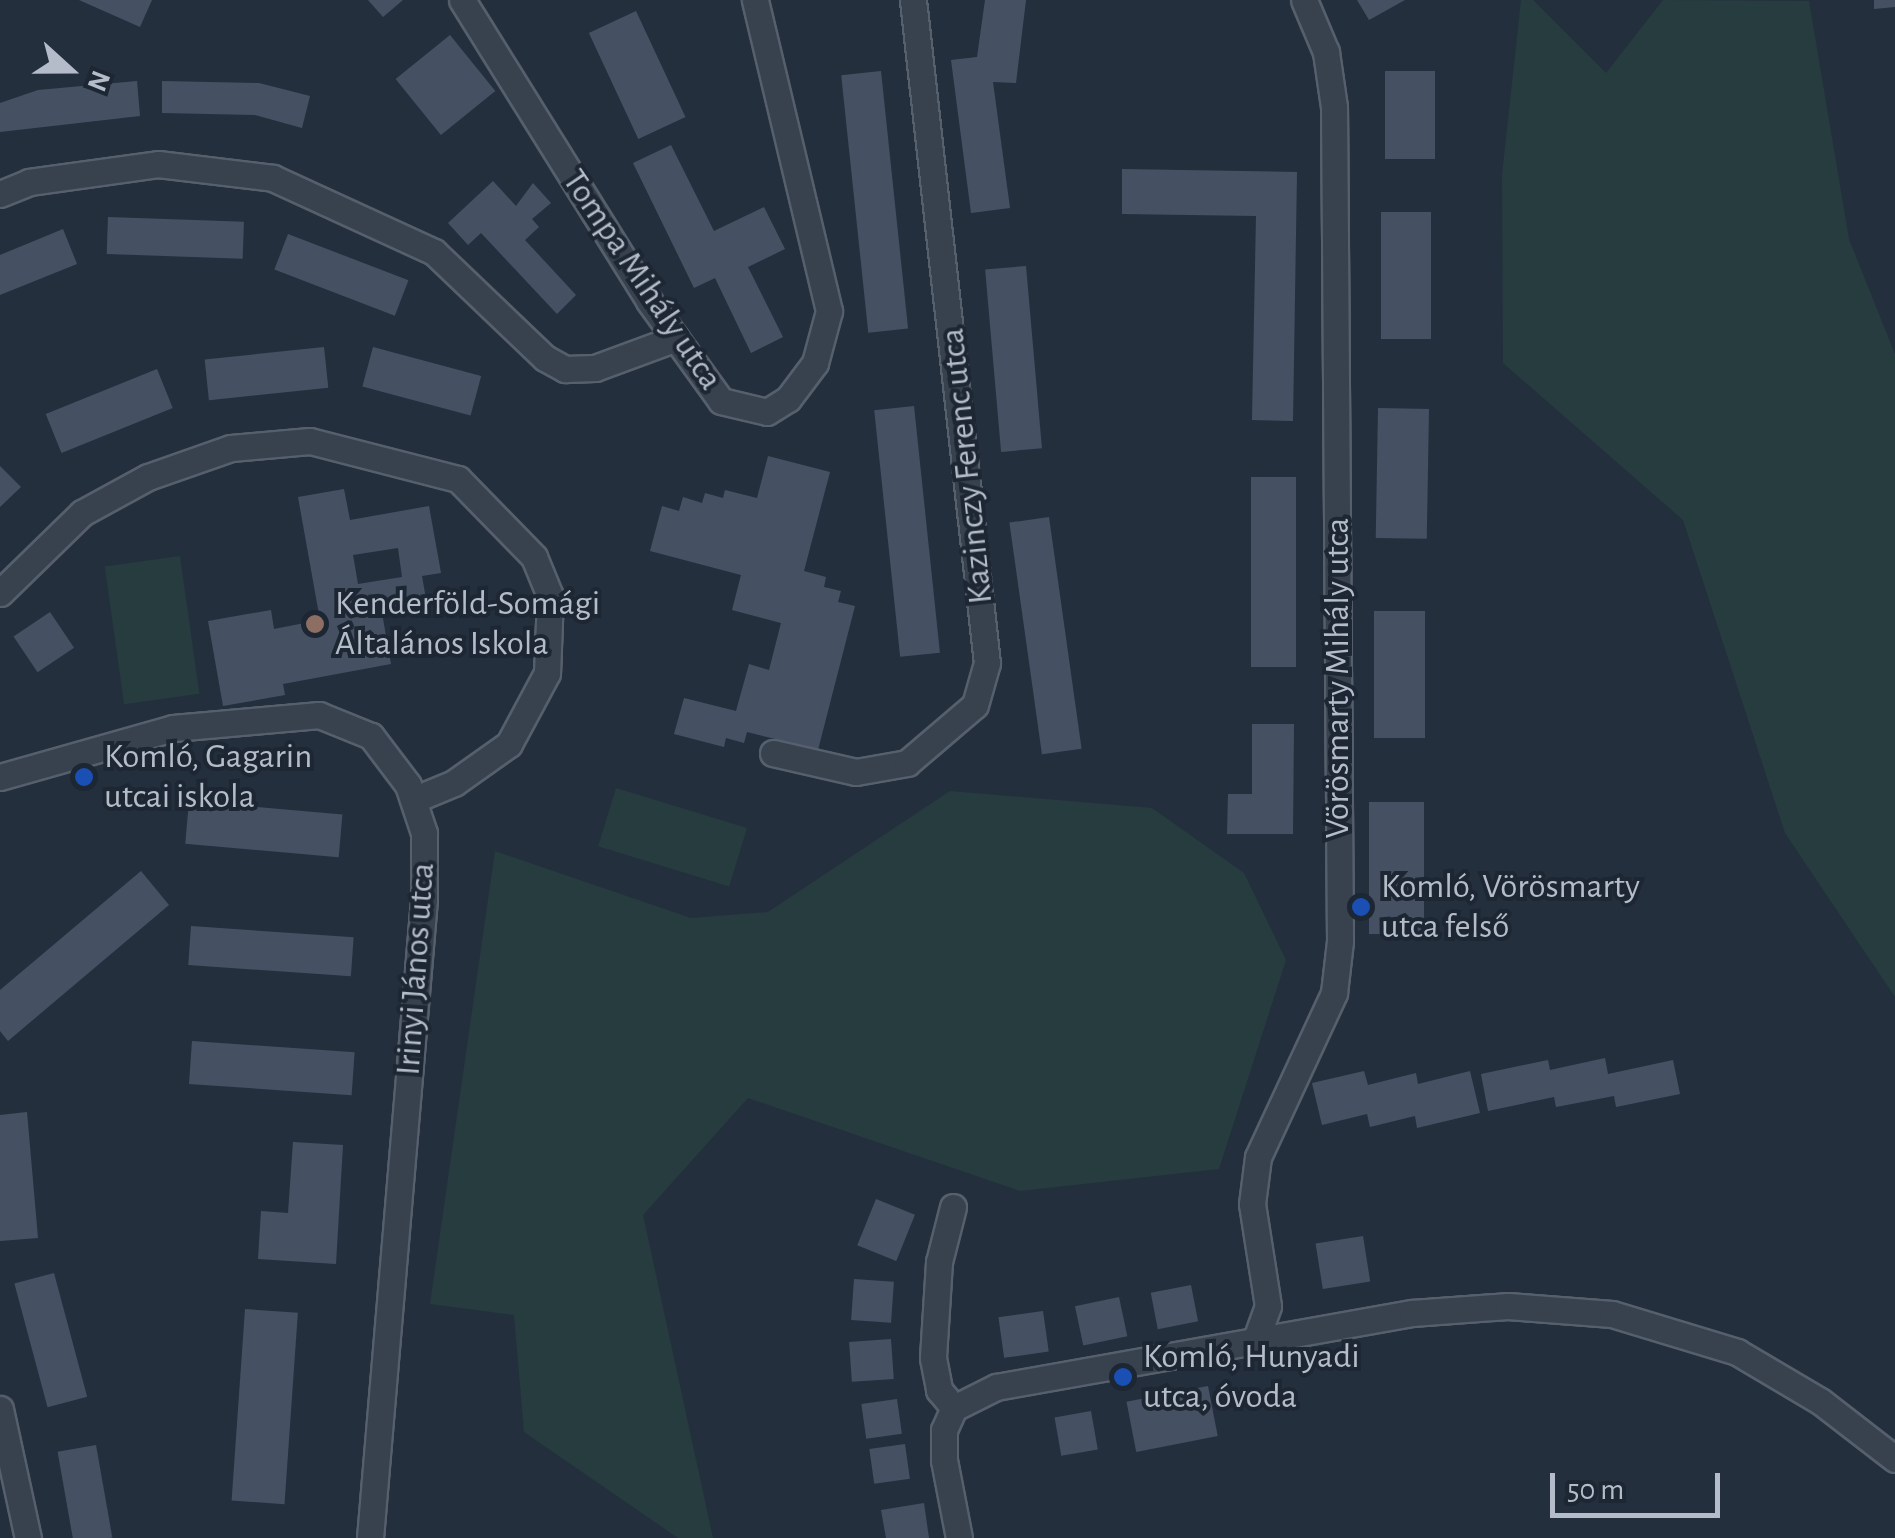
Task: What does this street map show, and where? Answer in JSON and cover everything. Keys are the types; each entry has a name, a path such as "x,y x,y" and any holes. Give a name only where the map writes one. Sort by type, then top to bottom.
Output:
{"street":[{"name":"Tompa Mihály utca","path":"462,0 676,338 721,401 766,412 788,399 815,363 829,311 755,0"},
{"name":"Kazinczy Ferenc utca","path":"773,754 856,772 907,763 975,706 987,663 914,0"},
{"name":"Vörösmarty Mihály utca","path":"1256,1339 1268,1306 1252,1204 1258,1157 1334,993 1340,941 1334,107 1326,52 1304,0"},
{"path":"0,194 28,182 158,164 273,178 434,252 546,358 566,368 595,368 676,338"},
{"path":"0,594 82,513 148,477 231,448 310,442 458,480 534,557 550,596 547,673 509,744 454,784 414,800"},
{"name":"Irinyi János utca","path":"0,777 174,728 319,715 371,736 414,800 424,833 424,899 370,1538"},
{"path":"953,1208 939,1262 933,1358 939,1390 954,1408"},
{"path":"954,1408 996,1388 1256,1339 1488,1308 1612,1314 1738,1352 1820,1400 1895,1460"},
{"path":"954,1408 944,1460 960,1538"},
{"path":"0,1409 28,1538"}],"green space":[{"path":"1521,0 1533,0 1606,73 1663,0 1809,1 1849,239 1895,354 1895,997 1785,833 1683,520 1503,363 1502,175"},
{"path":"180,556 199,694 124,704 105,567"},
{"path":"616,788 747,828 729,886 598,846"},
{"path":"950,791 1152,808 1244,873 1286,960 1219,1169 1020,1191 748,1098 643,1215 713,1538 678,1538 524,1432 514,1315 430,1304 495,851 691,918 768,912"}],"building":[{"path":"79,0 152,0 140,27"},
{"path":"368,0 403,0 383,17"},
{"path":"985,0 1026,0 1016,83 993,82 1010,208 971,213 951,60 977,57"},
{"path":"1357,0 1405,0 1369,20"},
{"path":"1874,0 1895,0 1895,7 1874,9"},
{"path":"636,11 685,117 638,139 589,33"},
{"path":"450,35 495,91 441,135 396,79"},
{"path":"881,71 908,329 868,333 841,75"},
{"path":"1385,71 1435,71 1435,159 1385,159"},
{"path":"137,81 140,116 0,132 0,103 38,90"},
{"path":"162,81 259,83 310,96 302,128 255,115 162,113"},
{"path":"671,145 714,231 764,207 785,249 748,267 783,337 751,353 715,278 694,288 633,163"},
{"path":"1122,169 1297,172 1293,421 1252,420 1256,216 1122,214"},
{"path":"493,181 516,206 533,183 551,203 532,219 539,227 525,240 576,295 557,314 481,233 468,245 448,223"},
{"path":"1381,212 1431,212 1431,339 1381,339"},
{"path":"108,217 244,222 243,259 107,254"},
{"path":"63,229 77,264 0,295 0,255"},
{"path":"288,234 408,280 395,316 274,269"},
{"path":"1026,266 1042,448 1001,452 985,270"},
{"path":"324,347 328,388 209,400 205,360"},
{"path":"373,347 481,376 471,416 362,387"},
{"path":"157,369 173,408 61,453 46,414"},
{"path":"914,406 940,653 900,657 874,410"},
{"path":"1378,408 1429,409 1427,539 1376,538"},
{"path":"768,456 830,472 804,571 826,577 824,587 841,591 838,602 855,606 818,750 747,732 744,743 726,738 724,747 674,734 684,698 736,711 749,664 769,670 781,623 732,610 741,575 650,551 662,506 679,511 683,497 702,503 705,493 723,498 725,490 757,498"},
{"path":"0,466 21,487 0,507"},
{"path":"1251,477 1296,477 1296,667 1251,667"},
{"path":"344,489 350,520 429,506 441,573 422,576 427,605 382,613 391,664 283,684 285,695 223,706 208,621 271,610 274,629 320,620 298,497","holes":["398,548 402,577 358,584 353,555"]},
{"path":"1049,517 1082,749 1042,754 1009,523"},
{"path":"1374,611 1425,611 1425,738 1374,738"},
{"path":"50,612 74,648 38,672 14,637"},
{"path":"1252,724 1294,724 1293,834 1227,834 1228,794 1252,794"},
{"path":"189,801 342,814 339,857 185,844"},
{"path":"1369,802 1424,802 1424,934 1369,934"},
{"path":"141,871 169,905 8,1041 0,1031 0,990"},
{"path":"191,926 354,937 351,976 188,965"},
{"path":"192,1041 355,1052 352,1095 189,1084"},
{"path":"1605,1058 1608,1074 1673,1060 1680,1094 1616,1107 1614,1096 1556,1107 1554,1097 1488,1111 1481,1074 1548,1060 1550,1070"},
{"path":"1364,1071 1368,1085 1416,1073 1418,1084 1470,1071 1480,1113 1417,1128 1415,1116 1370,1127 1367,1114 1322,1125 1312,1083"},
{"path":"27,1112 38,1238 0,1241 0,1115"},
{"path":"293,1142 343,1145 336,1264 258,1259 261,1211 288,1213"},
{"path":"876,1199 915,1215 896,1261 857,1245"},
{"path":"1363,1236 1370,1281 1323,1289 1316,1244"},
{"path":"54,1273 87,1397 48,1407 14,1284"},
{"path":"854,1279 894,1282 891,1323 851,1320"},
{"path":"1191,1285 1198,1321 1158,1329 1151,1293"},
{"path":"1119,1297 1127,1336 1083,1345 1075,1306"},
{"path":"245,1309 298,1313 284,1504 232,1501"},
{"path":"1043,1311 1049,1352 1004,1358 998,1317"},
{"path":"891,1339 894,1379 852,1382 849,1342"},
{"path":"1208,1386 1218,1436 1136,1452 1127,1402"},
{"path":"897,1399 902,1434 866,1439 861,1404"},
{"path":"1091,1411 1098,1449 1061,1456 1055,1417"},
{"path":"905,1444 910,1479 874,1484 869,1449"},
{"path":"96,1445 112,1538 73,1538 58,1452"},
{"path":"924,1503 929,1538 886,1538 881,1510"}],"place":[{"name":"Kenderföld-Somági Általános Iskola","path":"315,624"},
{"name":"Komló, Gagarin utcai iskola","path":"84,777"},
{"name":"Komló, Vörösmarty utca felső","path":"1361,907"},
{"name":"Komló, Hunyadi utca, óvoda","path":"1123,1377"}]}
